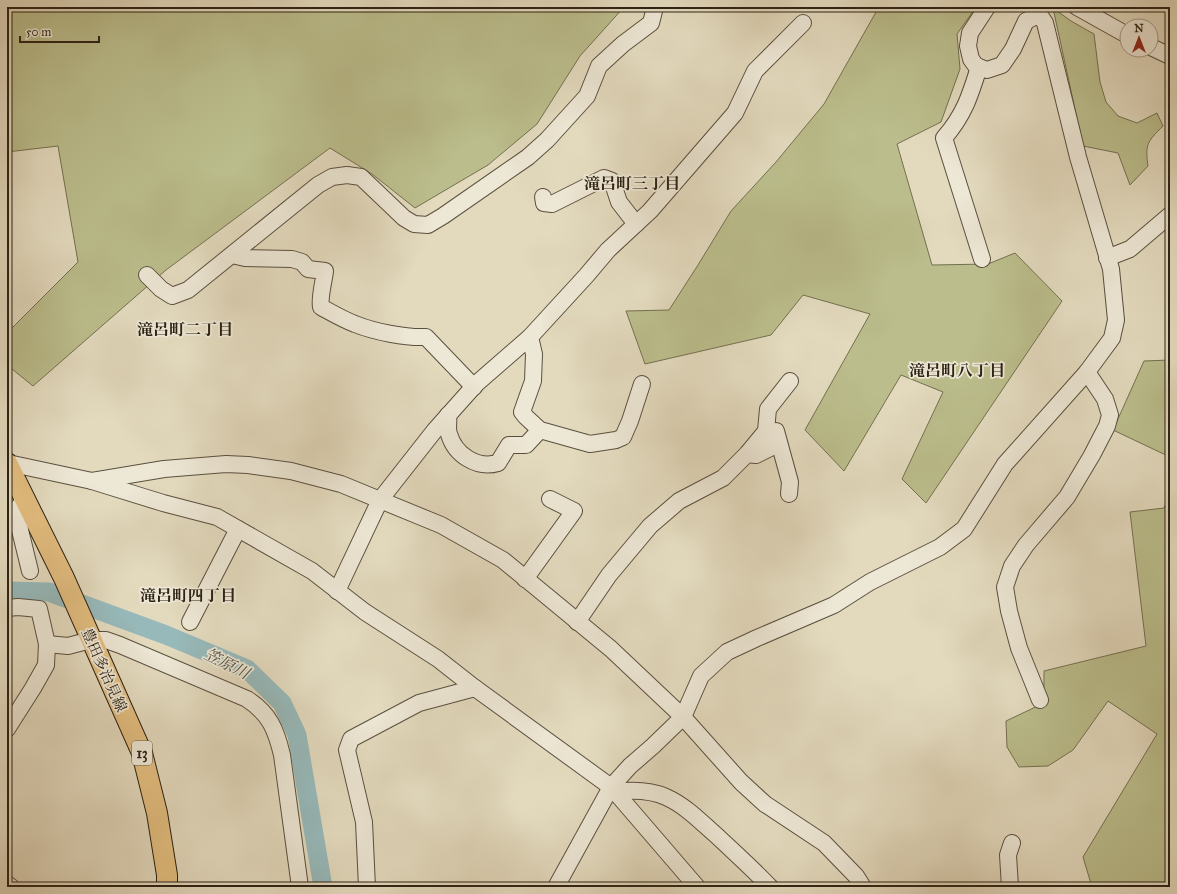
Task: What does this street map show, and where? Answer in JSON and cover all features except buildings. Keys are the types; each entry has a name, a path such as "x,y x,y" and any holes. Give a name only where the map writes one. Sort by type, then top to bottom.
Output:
{"main road":[{"name":"豊田多治見線","path":"7,463 64,578 88,635 142,753 157,813 167,875 167,887"}],"street":[{"path":"147,275 161,289 172,296 188,290 318,185 332,177 347,174 361,177 404,218 414,224 428,225 528,157 547,140 587,96 599,66 651,23 655,7"},
{"path":"556,887 613,790 630,766 683,718 702,676 727,652 834,605 870,582 940,547 964,529 1005,464 1087,372 1112,338 1116,320 1111,270 1078,157 1045,23 1041,17 1034,17 1026,21 1013,49 1002,65 988,70 976,66 971,59 968,46 970,33 987,7"},
{"path":"1077,7 1119,31"},
{"path":"337,591 380,500 435,430 474,387 530,337 608,250 650,211 735,113 755,71 803,23"},
{"path":"1159,51 1170,56"},
{"path":"979,67 966,105 956,124 944,138 982,259"},
{"path":"543,197 544,203 552,204 604,178 612,181 619,202 636,224"},
{"path":"1107,258 1130,249 1170,216"},
{"path":"232,254 246,258 292,259 302,262 308,269 325,270 320,300 322,307 354,324 365,328 409,337 426,337 474,387"},
{"path":"530,337 534,354 533,381 522,412 540,430 590,444 616,440 623,437 630,422 642,384"},
{"path":"1040,700 1019,648 1009,611 1005,587 1012,566 1026,545 1067,497 1107,426 1110,415 1105,399 1087,372"},
{"path":"577,622 609,575 650,526 679,501 722,478 747,454 766,431 768,409 790,381"},
{"path":"448,416 450,423 448,433 460,453 472,462 491,465 498,463 509,445 526,445 540,430"},
{"path":"747,454 756,455 770,448 776,432 790,482 789,494"},
{"path":"7,463 92,481 163,503 217,517 312,571 365,612 438,659 613,790 697,887"},
{"path":"92,481 164,469 226,464 248,464 291,471 341,484 441,525 503,560 611,649 683,718 750,791 765,804 824,843 856,876 863,887"},
{"path":"25,499 18,508 20,530 30,572"},
{"path":"525,578 574,511 550,499"},
{"path":"190,622 238,529"},
{"path":"7,608 18,607 39,609 46,644 46,665 7,729"},
{"path":"46,644 68,646 88,635 106,640 247,699 259,707 266,715 278,738 282,756 300,887"},
{"path":"367,887 364,822 347,750 351,740 419,703 475,688"},
{"path":"613,790 631,790 664,796 681,804 770,887"},
{"path":"1010,887 1008,855 1012,843"},
{"path":"7,884 11,887"}],"green space":[{"path":"7,7 624,7 580,56 537,124 488,165 415,208 372,174 330,148 166,270 33,386 7,365 7,333 78,262 58,146 7,152"},
{"path":"875,7 976,7 957,34 960,69 941,122 897,144 932,265 988,264 1015,253 1062,301 926,503 902,479 943,392 901,375 844,471 805,430 870,314 803,295 771,335 645,364 626,311 669,310 731,211 776,162 824,104 876,12"},
{"path":"1053,8 1071,21 1094,34 1100,82 1106,102 1118,116 1137,123 1157,113 1163,126 1153,136 1148,144 1148,166 1130,185 1118,153 1083,146"},
{"path":"1170,360 1170,457 1113,430 1144,361"},
{"path":"1170,493 1170,887 1092,887 1083,857 1157,734 1108,701 1073,750 1048,766 1019,767 1007,747 1006,721 1044,703 1044,671 1146,646 1130,512 1164,508"}],"waterway":[{"name":"笠原川","path":"7,591 49,592 166,635 247,669 282,703 297,735 323,887"}],"district":[{"name":"滝呂町三丁目","path":"632,183"},
{"name":"滝呂町二丁目","path":"185,329"},
{"name":"滝呂町八丁目","path":"957,370"},
{"name":"滝呂町四丁目","path":"188,595"}]}
